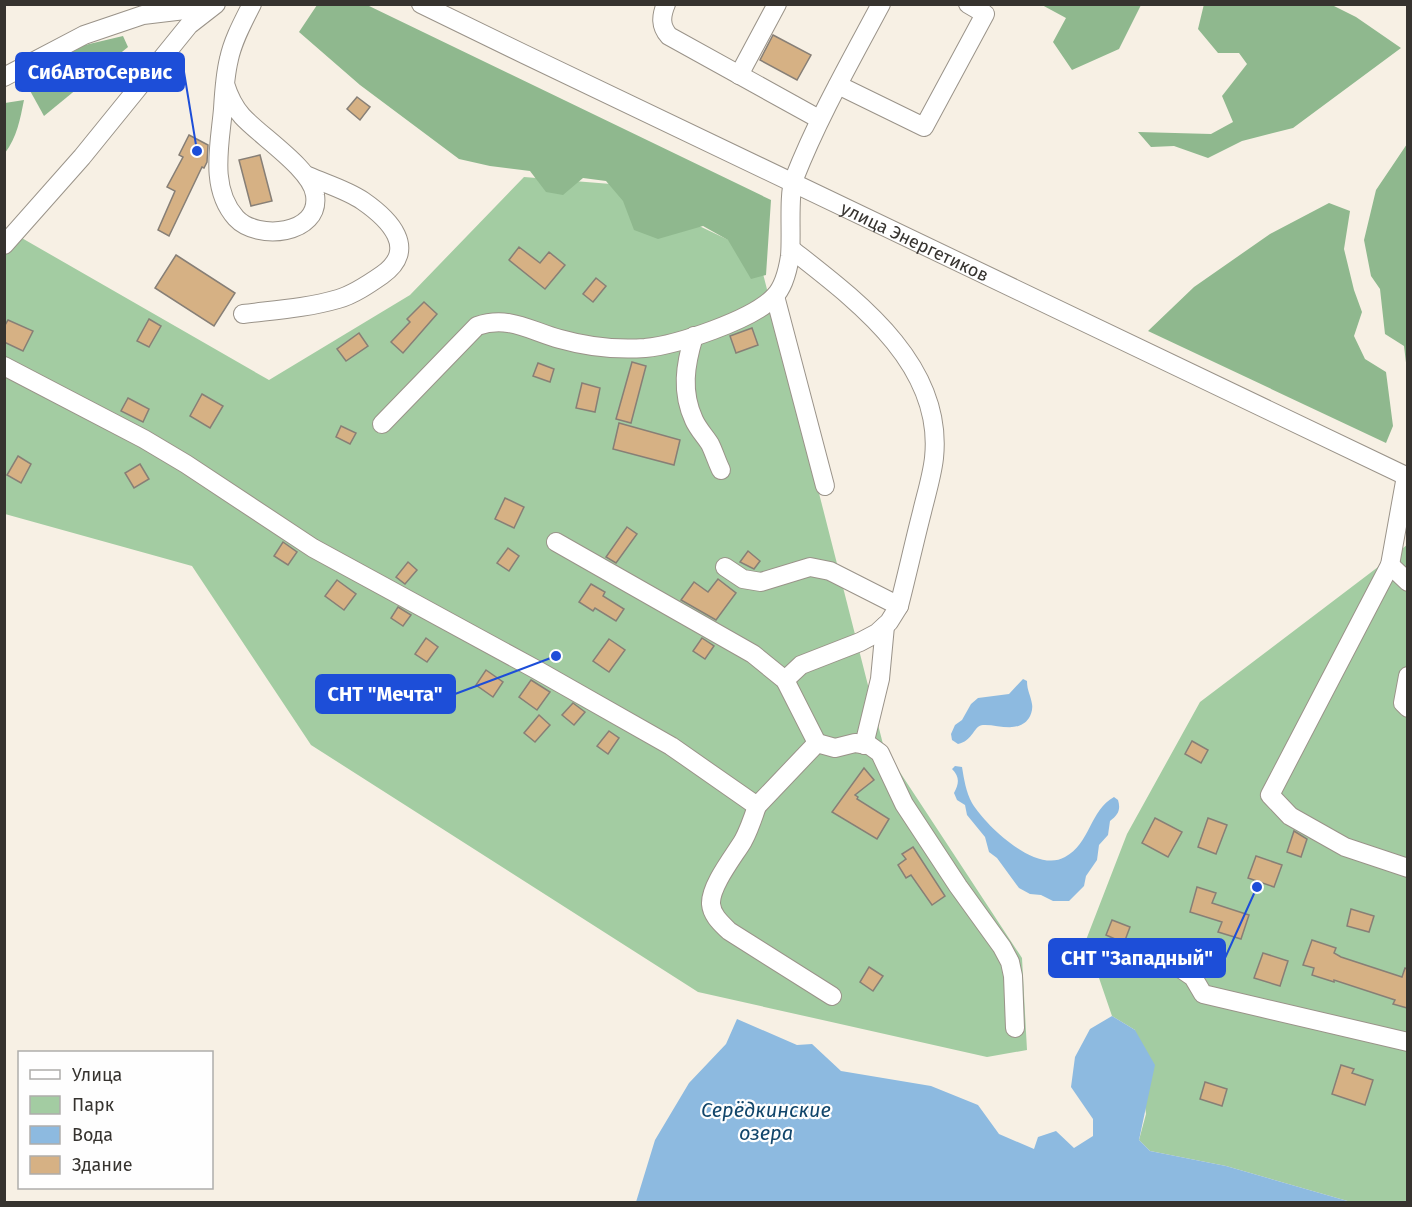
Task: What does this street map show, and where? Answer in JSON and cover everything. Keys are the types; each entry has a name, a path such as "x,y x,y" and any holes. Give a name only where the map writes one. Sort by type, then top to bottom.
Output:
{"street":[{"path":"252,4 228,60 218,166 221,190 226,204 238,220 251,227 270,231 286,231 302,225 313,212 316,195 308,176"},
{"name":"улица Энергетиков","path":"421,4 668,125 792,182 1406,477"},
{"path":"666,4 661,18 662,25 669,36 819,119"},
{"path":"739,75 777,4"},
{"path":"382,424 477,326 492,321 506,321 558,339 590,346 620,349 646,348 670,344 694,336 760,310 776,296 785,277 791,249 792,182 819,119 881,4"},
{"path":"838,85 924,126 985,14 968,4"},
{"path":"4,77 84,35 143,15 213,6"},
{"path":"4,245 90,148 189,25 213,6"},
{"path":"225,84 229,99 242,116 308,176 361,200 391,225 400,243 399,256 390,270 371,283 341,298 305,307 243,314"},
{"path":"785,680 801,665 877,633 899,606 934,458 934,428 927,398 901,348 874,318 836,284 791,249"},
{"path":"776,296 825,486"},
{"path":"694,336 687,359 685,380 687,403 721,470"},
{"path":"4,366 144,439 313,548 671,746 757,806"},
{"path":"1406,477 1390,565 1270,795 1290,816 1345,847 1407,868"},
{"path":"556,542 753,654 785,680 817,743 835,748 855,743 869,745 880,753 904,804 958,886 1002,946 1010,962 1013,976 1015,1028"},
{"path":"1390,565 1407,582"},
{"path":"725,567 743,579 761,582 810,567 830,571 899,606"},
{"path":"864,745 880,678 885,626"},
{"path":"1407,676 1403,703 1407,708"},
{"path":"817,743 757,806 750,827 726,864 711,904 717,920 729,931 832,996"},
{"path":"1174,964 1193,977 1203,994 1407,1042"}],"green space":[{"path":"1204,4 1332,5 1356,17 1401,48 1293,128 1242,141 1208,158 1174,146 1151,147 1138,132 1211,134 1233,122 1222,96 1247,64 1239,53 1218,53 1198,29"},
{"path":"317,5 367,5 771,200 766,275 751,279 728,240 703,226 658,239 634,230 623,201 606,181 583,178 563,195 546,192 530,171 459,159 360,85 299,32"},
{"path":"1042,5 1141,5 1119,49 1072,70 1053,42 1066,18"},
{"path":"123,36 128,47 44,116 23,78 85,45"},
{"path":"24,100 15,134 5,153 5,103"},
{"path":"1407,144 1407,371 1404,346 1385,334 1380,289 1371,276 1364,240 1376,190"},
{"path":"524,177 611,184 758,254 884,748 1022,958 1027,1050 987,1057 698,992 311,745 192,566 5,514 5,255 20,237 269,380 410,295"},
{"path":"1329,203 1350,211 1344,249 1362,312 1354,336 1365,359 1386,372 1393,426 1386,443 1148,331 1194,287 1270,234"},
{"path":"1407,545 1407,1202 1351,1202 1226,1166 1150,1151 1139,1140 1146,1114 1135,1030 1112,1016 1086,940 1127,834 1200,702"}],"water":[{"path":"1023,679 1027,681 1032,706 1029,718 1024,723 1014,727 983,725 963,742 958,744 952,740 951,734 955,725 962,720 971,704 978,698 1009,694"},
{"path":"955,766 962,767 970,799 988,824 1013,845 1040,859 1053,861 1073,851 1080,844 1106,803 1114,797 1118,800 1118,812 1110,821 1108,835 1099,845 1097,860 1086,876 1084,886 1069,901 1053,901 1019,888 997,858 989,852 985,837 967,815 965,805 957,800 954,793 958,784 952,769"},
{"name":"Серёдкинские озера","path":"1112,1016 1135,1030 1155,1065 1139,1140 1150,1151 1226,1166 1351,1202 636,1202 655,1140 689,1083 726,1044 737,1019 797,1045 812,1044 841,1071 931,1086 978,1105 999,1134 1034,1149 1038,1137 1056,1131 1074,1148 1093,1136 1093,1119 1071,1087 1075,1057 1090,1029"}],"building":[{"path":"773,35 811,55 797,80 760,60"},
{"path":"357,97 370,107 360,120 347,109"},
{"path":"189,135 208,145 207,162 204,168 202,167 169,236 158,230 175,191 167,187 183,157 179,155"},
{"path":"260,155 272,201 251,206 239,160"},
{"path":"519,247 540,263 549,252 565,265 545,289 509,260"},
{"path":"176,255 235,293 214,326 155,288"},
{"path":"596,278 606,286 593,302 583,294"},
{"path":"424,302 437,314 403,353 391,342 410,322 407,319"},
{"path":"149,319 161,326 149,347 137,341"},
{"path":"8,320 33,331 23,351 4,342 4,327"},
{"path":"752,328 758,345 736,353 730,336"},
{"path":"359,333 368,346 346,361 337,349"},
{"path":"632,362 646,366 631,423 616,419"},
{"path":"538,363 554,369 550,382 533,376"},
{"path":"582,383 600,388 595,412 576,408"},
{"path":"202,394 223,406 210,428 190,416"},
{"path":"128,398 149,409 143,422 121,411"},
{"path":"619,423 680,440 674,465 613,449"},
{"path":"341,426 356,433 350,444 336,437"},
{"path":"18,456 31,464 21,483 7,475"},
{"path":"140,464 149,479 134,488 125,473"},
{"path":"505,498 524,507 514,528 495,519"},
{"path":"627,527 637,534 616,563 606,557"},
{"path":"283,542 297,552 288,565 274,556"},
{"path":"508,548 519,556 509,571 497,563"},
{"path":"748,551 760,561 754,569 740,562"},
{"path":"408,562 417,570 405,584 396,577"},
{"path":"718,579 736,593 716,620 681,600 694,582 708,592"},
{"path":"337,580 356,594 344,610 325,596"},
{"path":"591,584 605,592 603,596 624,609 616,621 595,608 593,611 579,602"},
{"path":"398,607 411,615 403,626 391,618"},
{"path":"426,638 438,647 427,662 415,654"},
{"path":"702,638 714,646 705,659 693,651"},
{"path":"609,639 625,650 609,672 593,661"},
{"path":"486,670 503,682 493,697 476,685"},
{"path":"531,680 550,692 537,710 519,697"},
{"path":"573,703 585,712 574,725 562,715"},
{"path":"539,715 550,725 535,742 524,733"},
{"path":"609,731 619,738 608,754 597,746"},
{"path":"1192,741 1208,750 1201,763 1185,754"},
{"path":"864,768 874,780 855,795 857,799 889,819 877,839 832,812"},
{"path":"1155,818 1182,832 1168,857 1142,843"},
{"path":"1208,818 1227,825 1216,854 1198,847"},
{"path":"1294,831 1307,839 1301,857 1287,852"},
{"path":"913,847 945,896 932,905 911,875 906,878 898,865 906,859 902,854"},
{"path":"1256,856 1282,865 1274,887 1248,878"},
{"path":"1197,887 1216,893 1212,903 1249,915 1241,939 1218,932 1222,922 1190,912"},
{"path":"1351,909 1374,916 1369,932 1347,926"},
{"path":"1112,920 1130,927 1124,943 1106,935"},
{"path":"1312,940 1336,948 1334,953 1341,957 1402,977 1405,968 1407,969 1407,1008 1393,1004 1395,1000 1312,975 1314,968 1303,965"},
{"path":"1263,953 1288,961 1280,986 1254,978"},
{"path":"869,967 883,976 873,991 860,982"},
{"path":"1341,1065 1354,1069 1352,1073 1373,1080 1365,1105 1332,1094"},
{"path":"1205,1082 1227,1089 1222,1106 1200,1099"}],"place":[{"name":"СибАвтоСервис","path":"197,151"},
{"name":"СНТ \"Мечта\"","path":"556,656"},
{"name":"СНТ \"Западный\"","path":"1257,887"}]}
